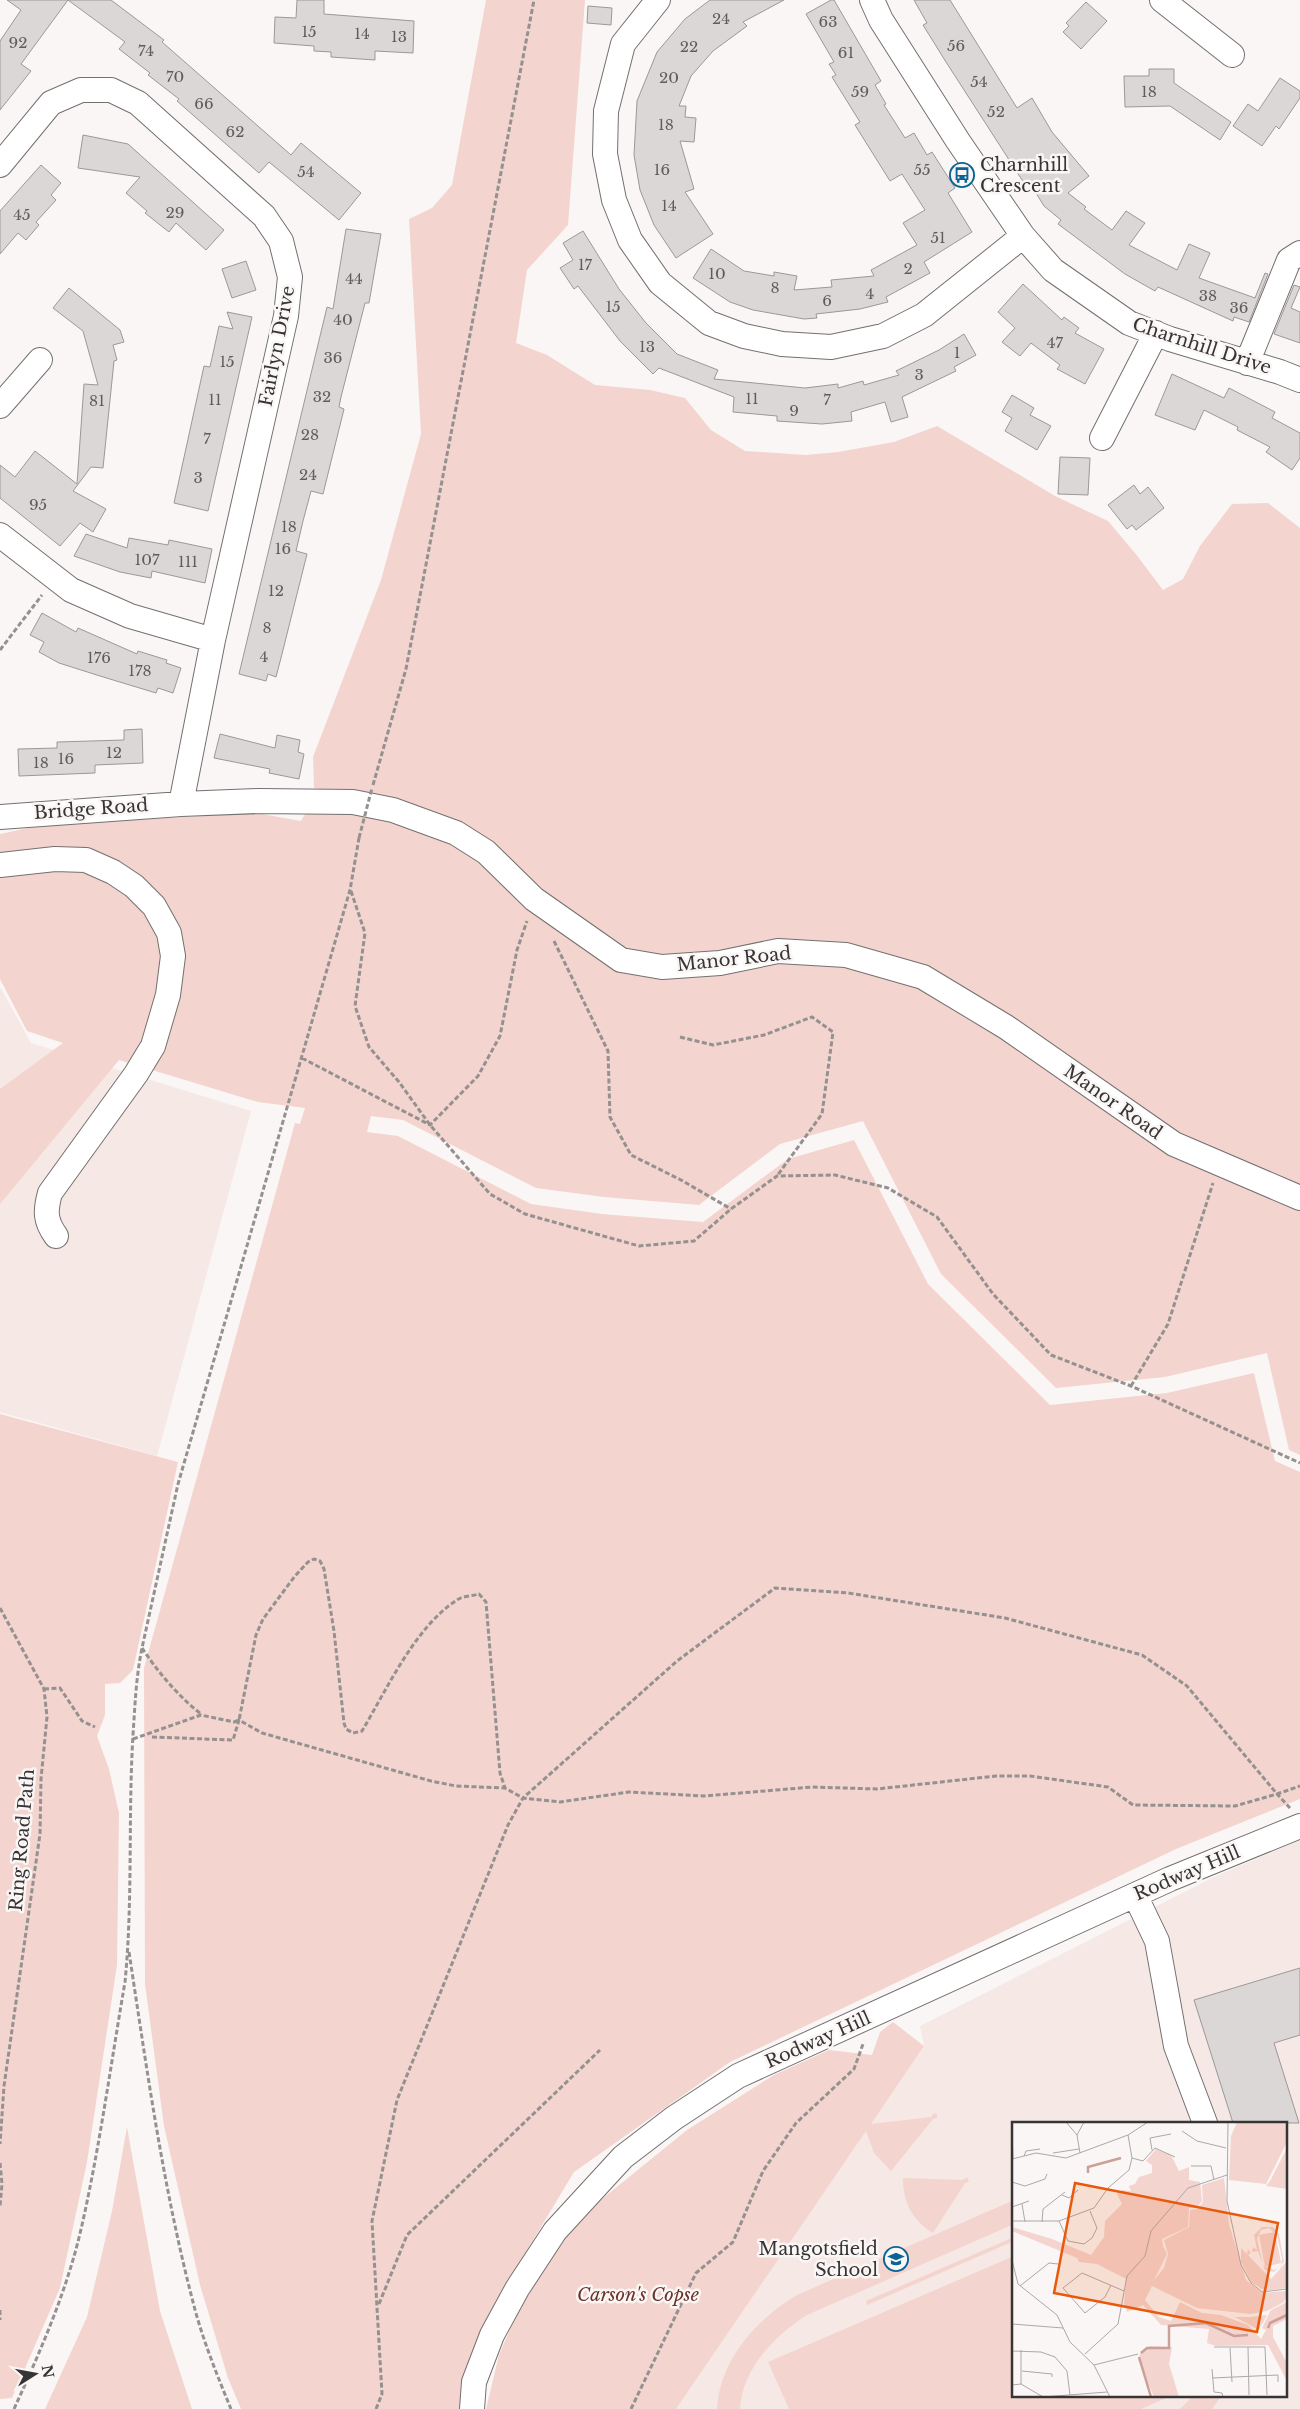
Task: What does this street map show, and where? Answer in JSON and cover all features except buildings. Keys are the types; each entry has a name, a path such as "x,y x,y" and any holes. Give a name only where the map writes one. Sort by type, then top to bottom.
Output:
{"street":[{"path":"658,0 623,44 606,111 605,154 614,200 630,240 660,283 709,323 744,336 782,344 832,347 883,336 924,315 1023,236"},
{"name":"Charnhill Drive","path":"872,0 881,20 958,141 1023,236 1053,270 1087,296 1129,323 1156,334 1280,372 1300,380"},
{"path":"1162,0 1232,55"},
{"name":"Fairlyn Drive","path":"0,165 51,103 81,90 111,90 138,103 264,216 281,241 290,277 286,316 213,640 181,804"},
{"path":"1247,363 1289,260 1300,253"},
{"path":"1102,438 1156,334"},
{"path":"0,406 40,360"},
{"path":"0,535 71,590 130,616 213,640"},
{"name":"Bridge Road","path":"0,817 259,800 353,802 392,810"},
{"name":"Manor Road","path":"392,810 456,833 486,852 534,899 621,960 662,967 720,963 778,951 788,951 846,955 923,977 1006,1027 1174,1144 1300,1198"},
{"path":"0,865 55,859 86,860 113,872 134,886 154,906 169,933 173,956 168,995 153,1046 136,1074 50,1193 45,1210 48,1226 56,1236"},
{"name":"Rodway Hill","path":"472,2409 474,2382 492,2335 516,2289 554,2231 623,2157 674,2118 738,2076 1135,1895 1299,1826"},
{"path":"1135,1895 1157,1941 1176,2046 1205,2122"}],"path":[{"path":"14,2409 32,2370 63,2291 82,2225 125,1982 128,1947 133,1739 137,1672 142,1648 178,1484 350,890 359,838 406,668 534,0"},
{"path":"0,650 54,578"},
{"path":"350,890 365,933 355,1006 369,1047 399,1082 430,1125 490,1194 525,1214 639,1246 694,1241 731,1210 777,1176 822,1114 833,1032 812,1018 764,1036 713,1045 680,1037"},
{"path":"430,1125 478,1076 500,1036 517,950 534,899"},
{"path":"550,933 608,1051 610,1118 631,1155 681,1180 731,1210"},
{"path":"302,1058 430,1125"},
{"path":"1131,1386 1168,1324 1219,1164"},
{"path":"777,1176 835,1175 888,1188 937,1217 993,1294 1051,1355 1131,1386 1300,1463"},
{"path":"152,1737 233,1740 239,1720 256,1635 262,1619 308,1562 314,1559 320,1561 324,1569 334,1631 344,1723 346,1729 353,1733 362,1731 410,1651 437,1617 458,1598 479,1594 486,1602 500,1773 506,1788"},
{"path":"376,2409 382,2394 372,2221 397,2100 508,1825 523,1798 677,1661 775,1588 848,1593 1005,1618 1142,1655 1187,1686 1277,1794 1288,1804 1299,1826"},
{"name":"Ring Road Path","path":"0,1608 44,1689 47,1718 41,1779 40,1834 4,2086 0,2144"},
{"path":"142,1648 153,1665 187,1704 201,1715 234,1722 239,1720 262,1733 431,1781 456,1786 506,1788 523,1798 560,1802 629,1792 704,1796 812,1787 877,1789 996,1776 1030,1776 1108,1787 1133,1805 1235,1806 1300,1786"},
{"path":"44,1689 60,1688 81,1719 95,1727"},
{"path":"133,1739 201,1715"},
{"path":"128,1947 153,2114 170,2201 193,2304 231,2409"},
{"path":"631,2409 696,2273 733,2242 763,2171 796,2123 854,2069 864,2039"},
{"path":"378,2304 407,2235 600,2050"},
{"path":"0,2163 2,2184 0,2206"},
{"path":"0,2310 0,2320"}],"shaded area":[{"path":"0,987 31,1043 251,1111 157,1456 0,1412"},
{"name":"Mangotsfield School","path":"1300,1840 1300,2409 676,2409 924,2046 920,2026 1212,1878"}],"green space":[{"path":"486,0 585,0 568,225 527,270 516,343 547,355 595,385 650,390 685,398 711,430 745,451 806,455 838,452 894,442 937,426 1055,496 1108,521 1163,590 1183,579 1200,546 1232,504 1268,503 1300,528 1300,1455 1289,1450 1267,1353 1165,1377 1056,1388 941,1274 863,1121 780,1144 699,1205 604,1197 536,1188 403,1120 371,1116 367,1132 398,1136 531,1204 602,1214 703,1222 788,1159 854,1140 928,1284 1050,1405 1167,1393 1254,1373 1275,1461 1300,1472 1300,1799 1176,1849 730,2062 574,2172 497,2300 465,2379 463,2409 241,2409 228,2378 200,2285 164,2126 145,1984 144,1668 295,1123 300,1124 305,1108 258,1102 119,1060 0,1204 0,1089 63,1043 27,1031 0,979 0,834 42,825 256,813 301,821 320,789 314,788 313,757 381,580 421,434 409,219 432,208 452,185"},
{"path":"0,1414 178,1462 133,1670 120,1683 105,1684 105,1715 97,1736 109,1769 119,1813 117,1965 87,2162 60,2288 12,2398 0,2399"},
{"name":"Carson's Copse","path":"893,2022 924,2046 871,2124 931,2117 934,2113 937,2114 937,2118 933,2119 891,2171 874,2153 866,2131 676,2409 486,2409 499,2355 525,2295 565,2229 687,2130 774,2075 829,2050 872,2055 880,2032"},
{"path":"127,2127 160,2311 192,2409 45,2409 87,2317 112,2211"},
{"path":"967,2177 969,2182 965,2183 933,2233 919,2222 910,2210 903,2187 903,2178 963,2180"},
{"path":"1012,2201 1012,2225 807,2315 795,2323 783,2332 762,2354 747,2380 742,2394 740,2409 717,2409 725,2373 743,2342 768,2316 797,2295"},
{"path":"1012,2238 1012,2242 867,2305 866,2301"},
{"path":"1012,2257 1012,2396 1171,2396 1141,2409 789,2409 768,2362"},
{"path":"1193,2396 1221,2396 1212,2409 1180,2409"}],"place":[{"name":"Charnhill Crescent","path":"962,175"},
{"name":"Mangotsfield School","path":"896,2259"}]}
